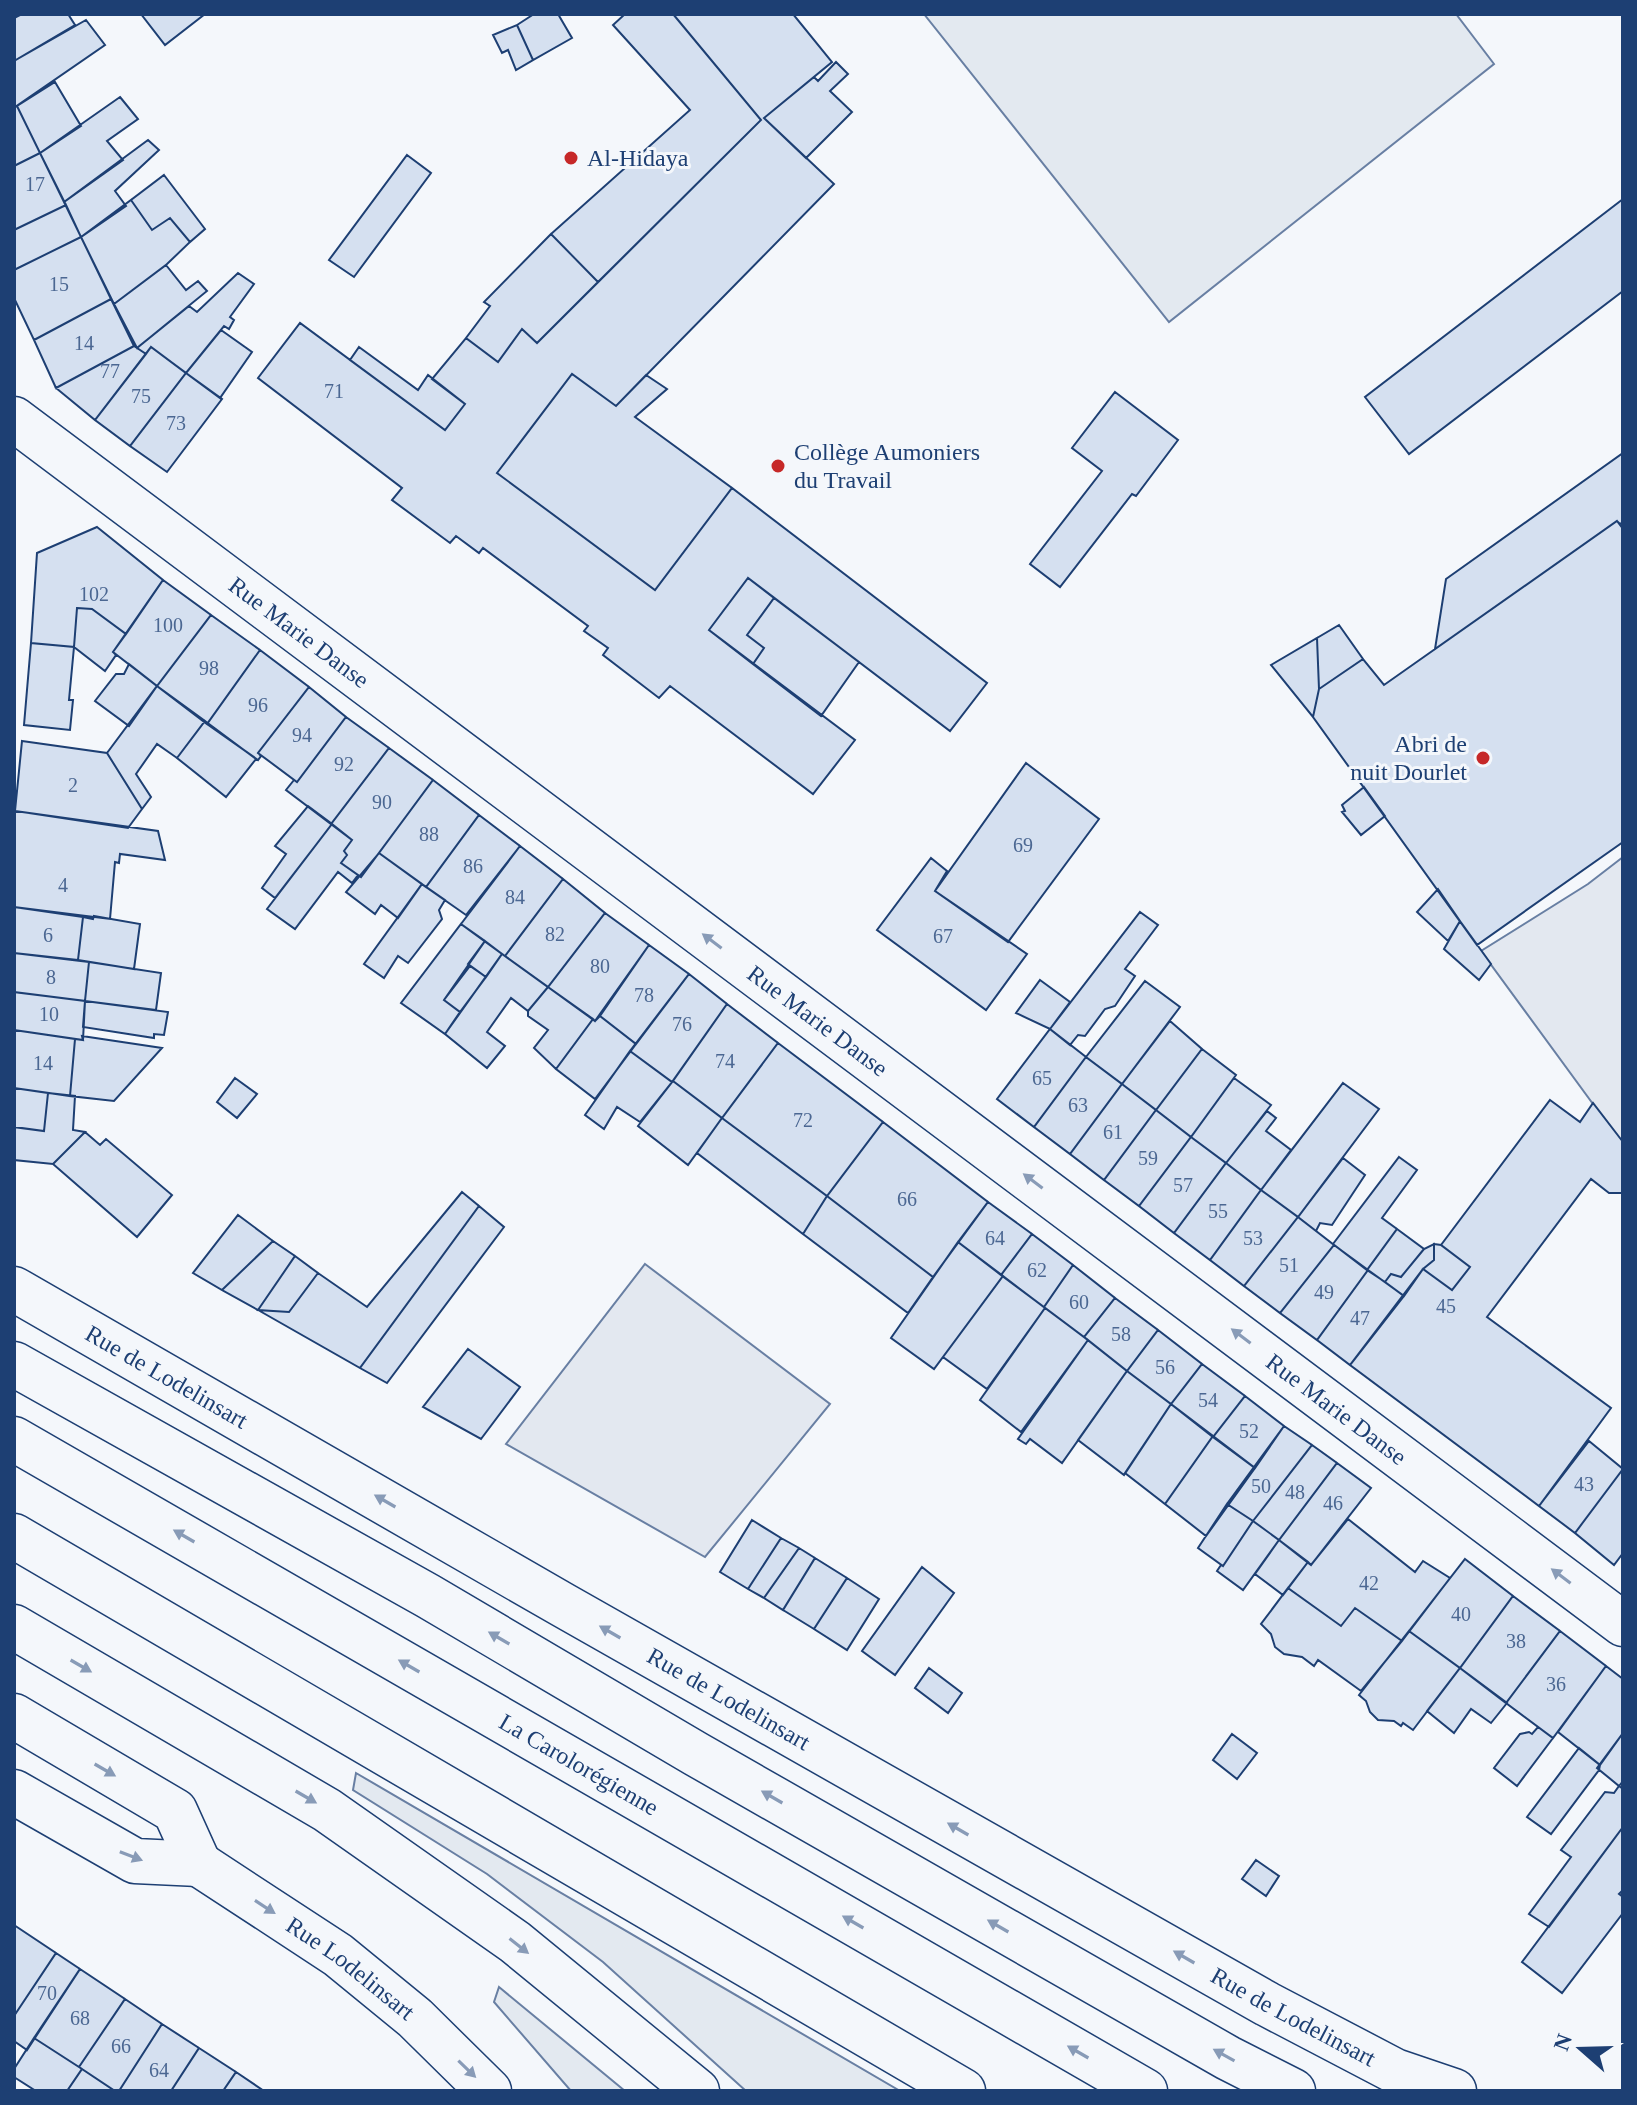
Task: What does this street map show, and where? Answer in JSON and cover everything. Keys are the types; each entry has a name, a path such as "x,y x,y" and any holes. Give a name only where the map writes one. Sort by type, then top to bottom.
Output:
{"main road":[{"name":"Rue Marie Danse","path":"14,419 1623,1624"},
{"name":"Rue de Lodelinsart","path":"14,1289 1267,2004 1395,2071 1454,2091"},
{"path":"14,1364 428,1596 696,1754 1228,2058 1293,2091"},
{"name":"La Carolorégienne","path":"14,1439 1145,2091"},
{"path":"14,1536 963,2091"},
{"path":"14,1627 327,1810 515,1942 697,2091"},
{"path":"14,1716 175,1811 199,1864 135,1861 14,1792"},
{"name":"Rue Lodelinsart","path":"199,1864 338,1955 415,2018 489,2091"}],"shaded area":[{"path":"924,14 1456,14 1494,64 1169,322"},
{"path":"1623,857 1623,1145 1481,951 1588,884"},
{"path":"645,1264 830,1404 705,1557 506,1444"},
{"path":"356,1773 900,2091 746,2091 603,1962 487,1874 353,1790"},
{"path":"499,1987 625,2091 571,2091 494,2002"}],"building":[{"path":"22,14 68,14 75,25 14,61 14,18"},
{"path":"141,14 205,14 165,45"},
{"path":"534,14 558,14 572,38 533,60 517,25"},
{"path":"625,14 673,14 761,120 598,282 551,234 690,110 613,25"},
{"path":"673,14 793,14 832,62 764,118 834,184 616,406 572,374 497,473 655,590 732,488 987,683 950,731 748,578 709,630 855,740 813,794 670,686 659,698 603,655 608,648 584,631 588,626 483,548 479,553 456,536 450,543 392,500 402,488 258,378 300,323 445,430 465,404 432,379 466,338 498,362 522,329 537,343 761,120"},
{"path":"86,20 105,45 15,107 14,61"},
{"path":"517,25 533,60 516,70 508,50 502,53 493,35"},
{"path":"836,62 848,74 830,91 852,112 806,158 764,118 814,77 818,81"},
{"path":"55,82 81,126 40,153 17,106"},
{"path":"120,97 138,119 107,141 123,160 64,202 40,153"},
{"path":"17,106 40,153 14,166 14,108"},
{"path":"148,140 159,150 115,191 126,206 81,237 64,202"},
{"path":"40,153 66,205 14,230 14,166"},
{"path":"407,155 431,173 354,277 329,260"},
{"path":"164,175 205,229 190,242 170,218 152,230 131,200"},
{"path":"1623,199 1623,291 1409,454 1365,397"},
{"path":"131,200 152,230 170,218 190,242 166,265 114,304 81,237"},
{"path":"66,205 81,237 14,270 14,230"},
{"path":"551,234 598,282 537,343 522,329 498,362 466,338 490,306 484,302"},
{"path":"81,237 111,299 34,340 14,298 14,270"},
{"path":"166,265 186,290 198,281 207,291 137,348 114,304"},
{"path":"238,273 254,284 230,317 234,320 229,329 224,326 186,373 151,347 146,354 137,348 189,306 197,312"},
{"path":"111,299 134,346 56,388 34,340"},
{"path":"221,330 252,352 220,398 186,373"},
{"path":"134,346 146,354 95,420 56,388"},
{"path":"151,347 186,373 130,446 95,420"},
{"path":"359,347 418,390 428,375 465,404 445,430 350,360"},
{"path":"186,373 222,399 167,472 130,446"},
{"path":"572,374 616,406 646,375 667,389 635,417 732,488 655,590 497,473"},
{"path":"1115,392 1178,440 1060,587 1030,564 1102,471 1072,448"},
{"path":"1623,453 1623,522 1620,524 1617,521 1435,649 1446,579"},
{"name":"Abri de nuit Dourlet","path":"1617,521 1623,529 1623,842 1477,945 1313,717 1319,689 1363,659 1384,685"},
{"path":"97,527 163,580 126,634 92,609 77,608 74,647 31,643 37,553"},
{"path":"748,578 774,598 747,635 764,648 753,664 709,630"},
{"path":"163,580 211,615 157,686 113,652"},
{"path":"774,598 859,662 821,716 753,664 764,648 747,635"},
{"path":"77,608 92,609 126,634 113,652 116,655 105,671 74,647"},
{"path":"211,615 260,650 207,724 157,686"},
{"path":"1339,625 1363,659 1319,689 1317,638"},
{"path":"1317,638 1319,689 1313,717 1271,665"},
{"path":"31,643 74,647 69,700 73,700 70,730 24,725"},
{"path":"260,650 309,687 258,753 261,756 258,760 207,724"},
{"path":"129,664 157,686 129,726 95,701 116,674 124,674"},
{"path":"157,686 205,721 177,758 157,744 136,774 151,797 142,809 107,753"},
{"path":"309,687 346,717 297,782 258,753"},
{"path":"346,717 389,748 331,824 286,790 294,780 297,782"},
{"path":"205,721 256,759 226,797 177,758"},
{"path":"22,741 107,753 142,809 128,828 15,811"},
{"path":"389,748 433,780 361,877 341,863 347,855 344,851 352,840 331,824"},
{"path":"1026,763 1099,819 1008,942 935,891"},
{"path":"433,780 479,815 426,887 379,853"},
{"path":"1364,787 1385,816 1361,835 1342,812 1345,811 1342,805"},
{"path":"308,806 332,824 275,898 262,888 286,854 275,846"},
{"path":"15,811 158,831 165,860 120,854 119,863 115,862 110,919 14,907"},
{"path":"479,815 520,846 466,915 426,887"},
{"path":"332,824 352,840 344,851 347,855 341,863 358,875 352,883 338,872 295,929 267,909"},
{"path":"520,846 563,879 505,956 461,924"},
{"path":"379,853 422,884 398,918 381,905 375,914 346,892"},
{"path":"931,858 947,871 935,891 1027,954 986,1010 877,930"},
{"path":"563,879 605,913 548,987 505,956"},
{"path":"422,884 445,900 439,910 442,919 408,963 398,956 384,978 364,964"},
{"path":"1438,889 1460,921 1448,941 1417,912"},
{"path":"14,907 83,917 78,960 14,953"},
{"path":"1140,912 1158,925 1125,969 1135,976 1115,1006 1105,1009 1085,1036 1078,1035 1070,1045 1050,1029"},
{"path":"605,913 649,945 595,1021 548,987"},
{"path":"94,916 140,924 134,969 78,960 83,917 93,919"},
{"path":"1460,921 1491,964 1479,980 1444,949"},
{"path":"461,924 485,941 444,1000 460,1012 445,1034 401,1003"},
{"path":"485,941 502,954 486,977 468,964"},
{"path":"649,945 689,974 636,1044 600,1016"},
{"path":"14,953 89,962 85,1001 14,992"},
{"path":"502,954 548,987 528,1011 511,998 487,1032 505,1046 487,1068 445,1034"},
{"path":"89,962 161,973 156,1010 85,1001"},
{"path":"470,966 486,977 460,1012 444,1000"},
{"path":"689,974 727,1004 672,1082 630,1051"},
{"path":"1040,980 1070,1002 1050,1029 1016,1013"},
{"path":"1145,981 1180,1007 1122,1084 1086,1057"},
{"path":"548,987 593,1019 556,1069 534,1048 548,1030 528,1016 528,1011"},
{"path":"14,992 85,1001 83,1040 14,1030"},
{"path":"85,1001 168,1012 164,1035 154,1034 154,1038 83,1027"},
{"path":"727,1004 778,1043 722,1118 673,1081"},
{"path":"600,1016 636,1044 595,1099 556,1069 593,1019 595,1021"},
{"path":"1170,1021 1202,1049 1156,1110 1122,1084"},
{"path":"1050,1029 1086,1057 1034,1127 997,1099"},
{"path":"14,1030 75,1039 70,1096 14,1088"},
{"path":"82,1036 162,1048 114,1101 70,1096 75,1039 83,1040"},
{"path":"778,1043 883,1122 827,1196 722,1118"},
{"path":"1202,1049 1236,1075 1191,1137 1156,1110"},
{"path":"630,1051 672,1082 640,1122 617,1107 604,1129 585,1115"},
{"path":"1086,1057 1122,1084 1070,1154 1034,1127"},
{"path":"235,1078 257,1094 237,1118 217,1102"},
{"path":"1234,1078 1271,1105 1226,1163 1191,1137"},
{"path":"673,1081 722,1118 688,1165 638,1126"},
{"path":"1343,1083 1379,1109 1298,1217 1261,1190"},
{"path":"1122,1084 1156,1110 1104,1180 1070,1154"},
{"path":"14,1088 48,1093 44,1131 14,1127"},
{"path":"48,1093 75,1096 73,1130 85,1132 53,1164 14,1160 14,1127 44,1131"},
{"path":"1550,1100 1580,1122 1593,1103 1623,1142 1623,1193 1609,1193 1591,1179 1487,1317 1611,1408 1539,1506 1350,1365 1423,1269 1452,1290 1470,1267 1441,1245"},
{"path":"1156,1110 1191,1137 1139,1206 1104,1180"},
{"path":"1267,1111 1276,1118 1266,1131 1291,1150 1261,1190 1226,1163"},
{"path":"722,1118 827,1196 803,1234 697,1153"},
{"path":"883,1122 988,1202 933,1277 827,1196"},
{"path":"85,1132 100,1145 106,1139 172,1195 137,1237 53,1164"},
{"path":"1191,1137 1226,1163 1174,1233 1139,1206"},
{"path":"1399,1157 1417,1170 1382,1218 1397,1229 1367,1270 1333,1244"},
{"path":"1343,1158 1365,1175 1332,1225 1320,1223 1316,1231 1298,1217"},
{"path":"1226,1163 1261,1190 1210,1260 1174,1233"},
{"path":"1261,1190 1298,1217 1244,1286 1210,1260"},
{"path":"462,1192 479,1206 360,1368 258,1310 289,1312 318,1273 367,1307"},
{"path":"827,1196 933,1277 908,1313 803,1234"},
{"path":"988,1202 1032,1234 1001,1275 958,1242"},
{"path":"479,1206 504,1227 387,1383 360,1368"},
{"path":"238,1215 273,1241 222,1290 193,1273"},
{"path":"1298,1217 1334,1245 1280,1313 1244,1286"},
{"path":"1397,1229 1424,1249 1401,1277 1391,1274 1385,1282 1367,1270"},
{"path":"1032,1234 1073,1265 1044,1307 1001,1275"},
{"path":"273,1241 295,1256 258,1310 222,1290"},
{"path":"958,1242 1003,1276 934,1369 891,1338"},
{"path":"1434,1244 1434,1260 1423,1269 1404,1296 1385,1282 1391,1274 1401,1277 1424,1249"},
{"path":"1434,1244 1441,1245 1470,1267 1452,1290 1423,1269 1434,1260"},
{"path":"1334,1245 1368,1270 1317,1340 1280,1313"},
{"path":"295,1256 318,1273 289,1312 258,1310"},
{"path":"1073,1265 1115,1298 1084,1337 1044,1307"},
{"path":"1368,1270 1404,1296 1350,1365 1317,1340"},
{"path":"1003,1276 1045,1308 987,1389 943,1357"},
{"path":"1115,1298 1158,1330 1127,1371 1084,1337"},
{"path":"1045,1308 1088,1340 1021,1432 980,1400"},
{"path":"1158,1330 1202,1364 1171,1404 1127,1371"},
{"path":"1088,1340 1127,1371 1062,1463 1030,1439 1026,1444 1018,1439"},
{"path":"468,1349 520,1387 481,1439 423,1407"},
{"path":"1202,1364 1245,1396 1213,1437 1171,1404"},
{"path":"1127,1371 1171,1404 1124,1475 1078,1440"},
{"path":"1245,1396 1284,1426 1255,1468 1213,1437"},
{"path":"1171,1404 1213,1436 1165,1504 1125,1473"},
{"path":"1284,1426 1312,1445 1253,1521 1227,1504"},
{"path":"1213,1436 1255,1468 1206,1536 1165,1504"},
{"path":"1589,1441 1623,1469 1575,1533 1539,1506"},
{"path":"1312,1445 1337,1463 1279,1540 1253,1521"},
{"path":"1337,1463 1371,1488 1311,1565 1279,1540"},
{"path":"1623,1469 1623,1553 1614,1565 1575,1533"},
{"path":"1227,1504 1253,1521 1223,1566 1198,1548"},
{"path":"1348,1519 1415,1572 1423,1561 1450,1578 1402,1641 1355,1608 1341,1626 1288,1588"},
{"path":"752,1520 781,1538 748,1589 720,1572"},
{"path":"1253,1521 1279,1540 1243,1590 1217,1571"},
{"path":"781,1538 799,1548 764,1598 748,1589"},
{"path":"1279,1540 1308,1562 1283,1595 1255,1574"},
{"path":"799,1548 815,1558 783,1610 764,1598"},
{"path":"815,1558 847,1578 814,1629 783,1610"},
{"path":"1465,1559 1513,1596 1460,1668 1409,1631"},
{"path":"922,1567 954,1593 895,1675 862,1651"},
{"path":"847,1578 879,1599 847,1650 814,1629"},
{"path":"1288,1588 1341,1626 1355,1608 1402,1641 1361,1691 1318,1660 1314,1666 1302,1657 1284,1654 1275,1647 1271,1634 1261,1624"},
{"path":"1513,1596 1560,1631 1506,1703 1460,1668"},
{"path":"1409,1631 1460,1668 1413,1730 1403,1723 1401,1726 1394,1721 1378,1720 1359,1695"},
{"path":"1560,1631 1606,1666 1553,1738 1506,1703"},
{"path":"1606,1666 1623,1679 1623,1733 1600,1765 1558,1732"},
{"path":"929,1668 962,1693 948,1713 915,1688"},
{"path":"1460,1668 1507,1703 1491,1723 1471,1709 1454,1733 1427,1711"},
{"path":"1538,1727 1553,1738 1517,1786 1494,1768 1520,1734 1532,1734"},
{"path":"1623,1733 1623,1781 1619,1786 1597,1768"},
{"path":"1232,1734 1257,1753 1237,1779 1213,1760"},
{"path":"1579,1748 1600,1765 1599,1770 1551,1834 1527,1817"},
{"path":"1619,1786 1623,1789 1623,1827 1549,1927 1529,1914 1571,1857 1561,1850 1605,1792 1614,1793"},
{"path":"1623,1827 1623,1890 1619,1894 1623,1897 1623,1913 1562,1993 1522,1962"},
{"path":"1256,1860 1279,1876 1266,1896 1242,1879"},
{"path":"14,1925 56,1953 14,2016"},
{"path":"56,1953 80,1969 27,2050 14,2041 14,2016"},
{"path":"80,1969 125,1999 79,2067 34,2038"},
{"path":"125,1999 162,2024 119,2091 115,2091 79,2067"},
{"path":"162,2024 199,2048 171,2091 119,2091"},
{"path":"34,2038 82,2069 67,2091 36,2091 14,2077 14,2069"},
{"path":"199,2048 236,2072 223,2091 171,2091"},
{"path":"82,2069 115,2091 67,2091"},
{"path":"236,2072 264,2091 223,2091"}],"place":[{"name":"Al-Hidaya","path":"571,158"},
{"name":"Collège Aumoniers du Travail","path":"778,466"},
{"name":"Abri de nuit Dourlet","path":"1483,758"}]}
